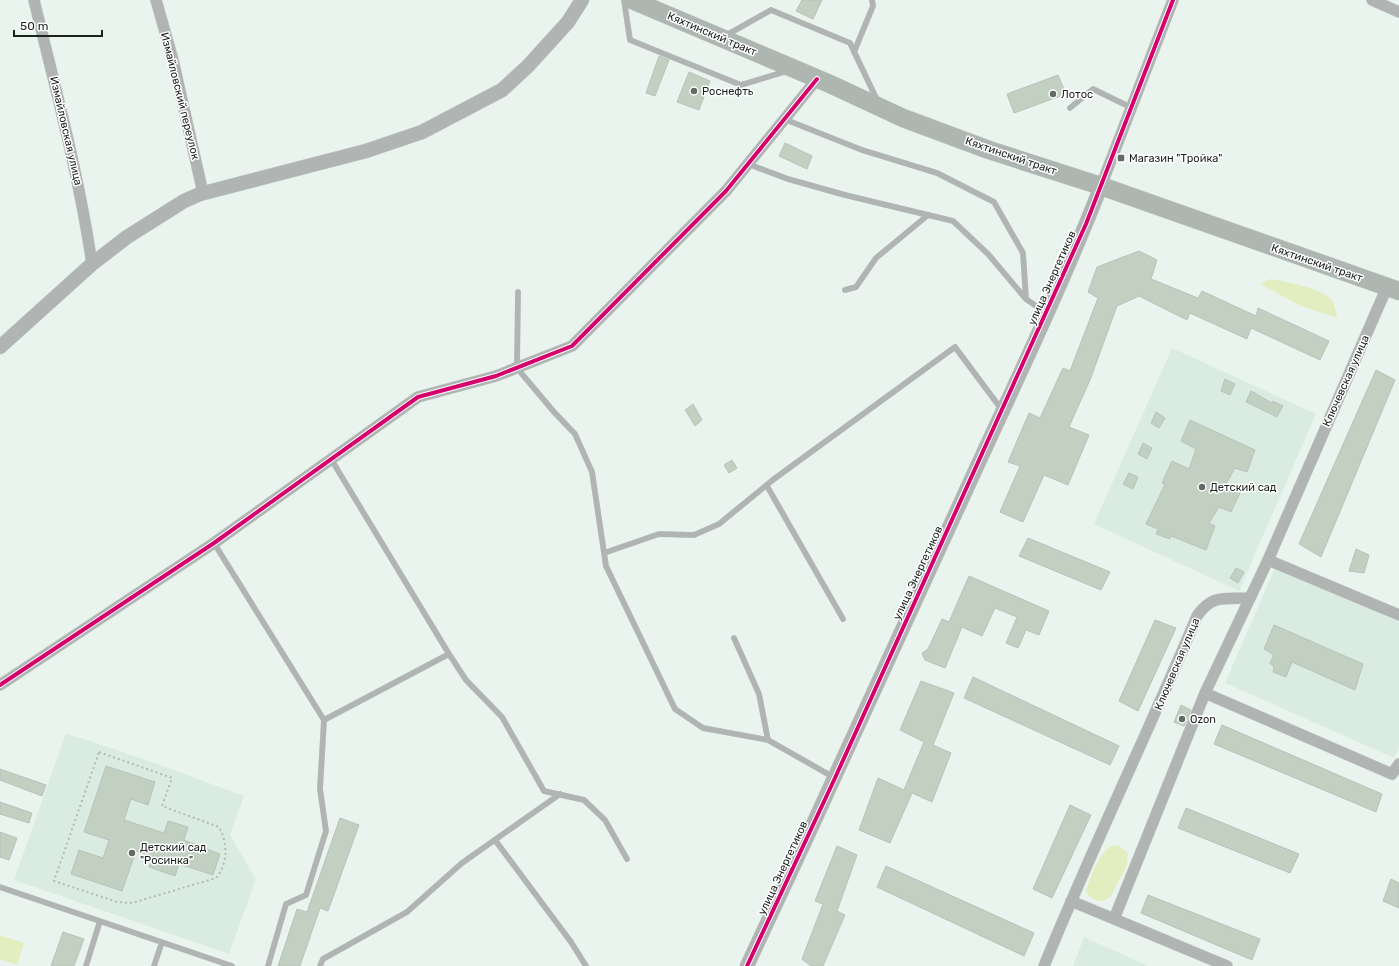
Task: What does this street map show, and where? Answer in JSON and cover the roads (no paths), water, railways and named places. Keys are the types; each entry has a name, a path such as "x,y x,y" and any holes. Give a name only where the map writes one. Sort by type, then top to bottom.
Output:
{"highway":[{"name":"Кяхтинский тракт","path":"632,0 881,108 989,150 1101,186 1393,289"}],"street":[{"name":"Измайловская улица","path":"34,0 86,221 92,264"},
{"name":"Измайловский переулок","path":"156,0 173,60 204,193"},
{"path":"0,347 92,264 126,237 184,201 204,193 366,151 428,128 502,90 528,66 568,22 582,0"},
{"path":"1101,186 1173,0"},
{"path":"1372,0 1399,12"},
{"path":"0,685 214,543 418,397 496,376 572,346 726,191 817,79"},
{"name":"улица Энергетиков","path":"748,966 1003,410 1086,224 1101,186"},
{"name":"Ключевская улица","path":"1044,966 1071,901 1154,719 1197,616 1205,605 1215,600 1248,598 1268,560 1393,289"},
{"path":"1268,560 1399,614"},
{"path":"1114,919 1205,692 1248,598"},
{"path":"1205,692 1392,774 1399,764"},
{"path":"1071,901 1227,966"}],"lane":[{"path":"624,0 630,40 741,85 793,69"},
{"path":"854,52 874,6 872,0"},
{"path":"722,38 771,10 850,43 881,108"},
{"path":"1070,108 1093,89 1130,108"},
{"path":"784,119 862,150 938,173 994,202 1023,253 1026,299"},
{"path":"748,164 788,179 838,193 953,221 988,254 1026,299 1046,313"},
{"path":"844,290 856,287 876,258 928,215"},
{"path":"518,292 517,368 554,412 575,434 592,472 606,566 675,709 704,728 768,740 835,778"},
{"path":"604,553 659,534 694,535 719,524 767,486 955,347 1003,410"},
{"path":"331,459 449,654 466,680 502,717 544,791 584,800 605,820 627,859"},
{"path":"767,486 843,619"},
{"path":"214,543 324,720 320,789 326,831 306,895 286,904 268,966"},
{"path":"734,638 760,694 768,740"},
{"path":"324,720 449,654"},
{"path":"320,966 323,959 407,912 462,863 560,794"},
{"path":"495,840 571,942 586,966"},
{"path":"0,887 232,966"},
{"path":"86,966 100,921"},
{"path":"154,966 162,942"}],"place":[{"name":"Роснефть","path":"694,91"},
{"name":"Лотос","path":"1053,94"},
{"name":"Магазин \"Тройка\"","path":"1121,158"},
{"name":"Детский сад","path":"1202,487"},
{"name":"Ozon","path":"1182,719"},
{"name":"Детский сад \"Росинка\"","path":"132,853"}]}
